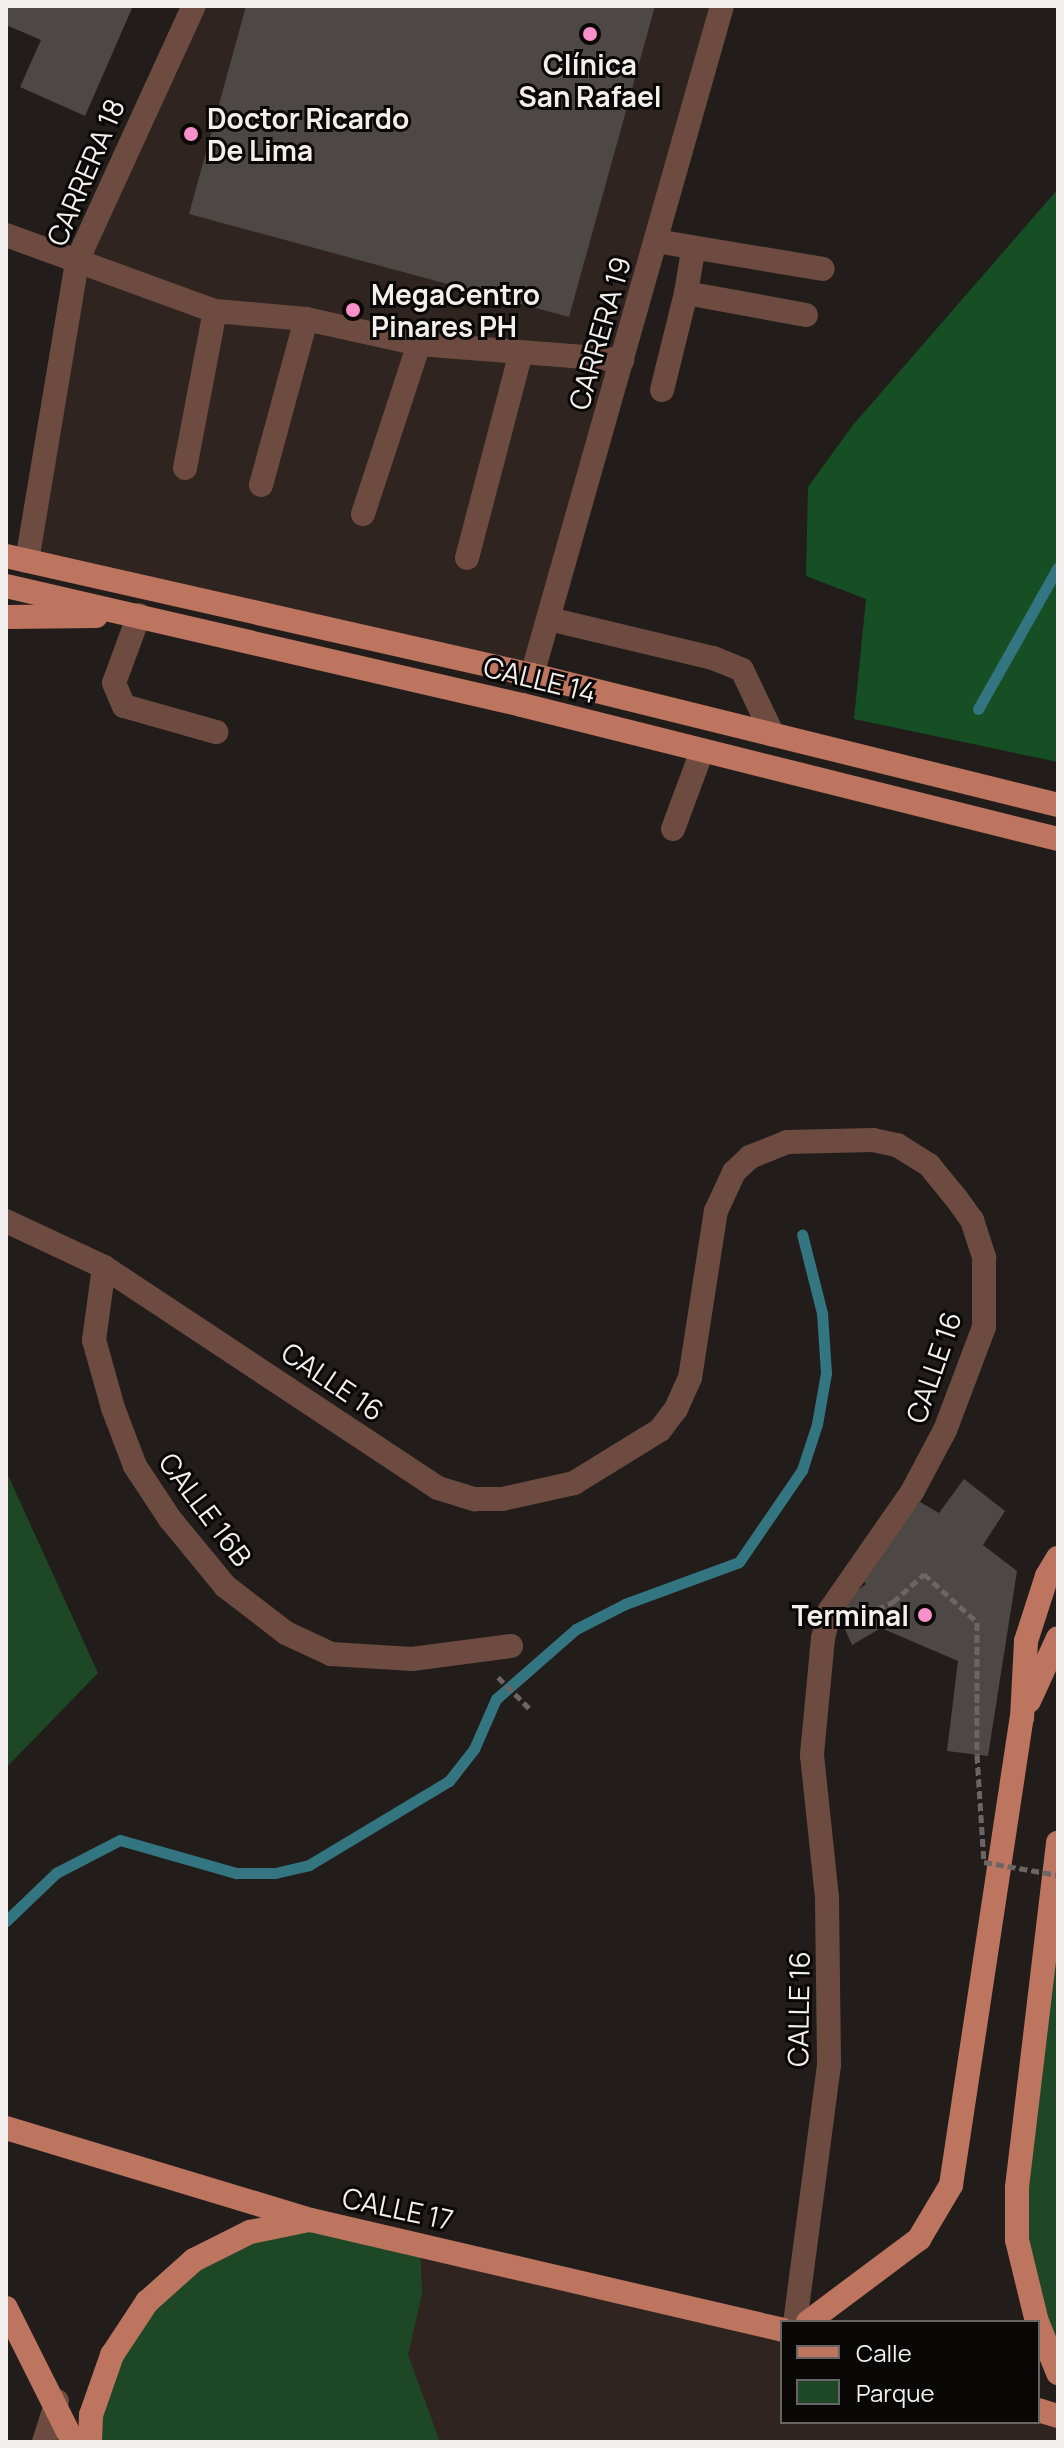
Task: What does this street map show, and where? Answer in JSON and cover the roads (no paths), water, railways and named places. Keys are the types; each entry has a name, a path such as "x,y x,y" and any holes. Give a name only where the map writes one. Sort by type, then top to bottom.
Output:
{"main road":[{"name":"CALLE 14","path":"13,556 532,675 1058,805"},
{"name":"CALLE 14","path":"6,586 139,615 1058,839"},
{"path":"6,617 139,615"},
{"path":"811,2320 919,2239 951,2185 1022,1718 1026,1641 1047,1576 1058,1558"},
{"path":"1022,1718 1058,1638"},
{"path":"1037,2320 1017,2240 1017,2187 1058,1842"},
{"name":"CALLE 17","path":"6,2128 311,2220 780,2330"},
{"path":"90,2442 91,2415 112,2355 147,2302 208,2253 250,2232 311,2220"},
{"path":"6,2308 57,2401 73,2442"},
{"path":"1040,2328 1058,2373"}],"street":[{"name":"CARRERA 18","path":"13,556 77,261 194,6"},
{"name":"CARRERA 19","path":"532,675 722,6"},
{"path":"6,235 215,311 306,319 419,344 622,360"},
{"path":"656,241 693,251 823,269"},
{"path":"662,390 693,251"},
{"path":"686,293 806,315"},
{"path":"185,468 215,311"},
{"path":"261,485 306,319"},
{"path":"363,514 419,344"},
{"path":"467,558 521,352"},
{"path":"139,615 114,683 124,706 216,732"},
{"path":"549,619 713,658 742,670 773,735"},
{"path":"673,829 702,751"},
{"name":"CALLE 16","path":"6,1221 104,1267 438,1488 475,1499 525,1496 574,1483 660,1430 676,1409 690,1378 716,1211 734,1172 750,1157 787,1142 839,1138 897,1145 929,1165 972,1220 984,1258 984,1327 945,1430 912,1492 830,1610 823,1644 812,1755 827,1912 829,2065 795,2320"},
{"name":"CALLE 16B","path":"104,1267 94,1340 113,1408 141,1475 225,1586 286,1633 331,1654 412,1659 511,1646"},
{"path":"44,2442 57,2401"}],"waterway":[{"path":"978,709 1058,567"},
{"path":"6,1921 56,1873 120,1840 236,1873 275,1873 309,1865 449,1781 474,1749 496,1699 576,1629 625,1604 739,1562 802,1470 817,1424 826,1373 822,1313 802,1234"}],"place":[{"name":"Clínica San Rafael","path":"590,34"},
{"name":"Doctor Ricardo De Lima","path":"191,134"},
{"name":"MegaCentro Pinares PH","path":"353,310"},
{"name":"Terminal","path":"925,1615"}]}
